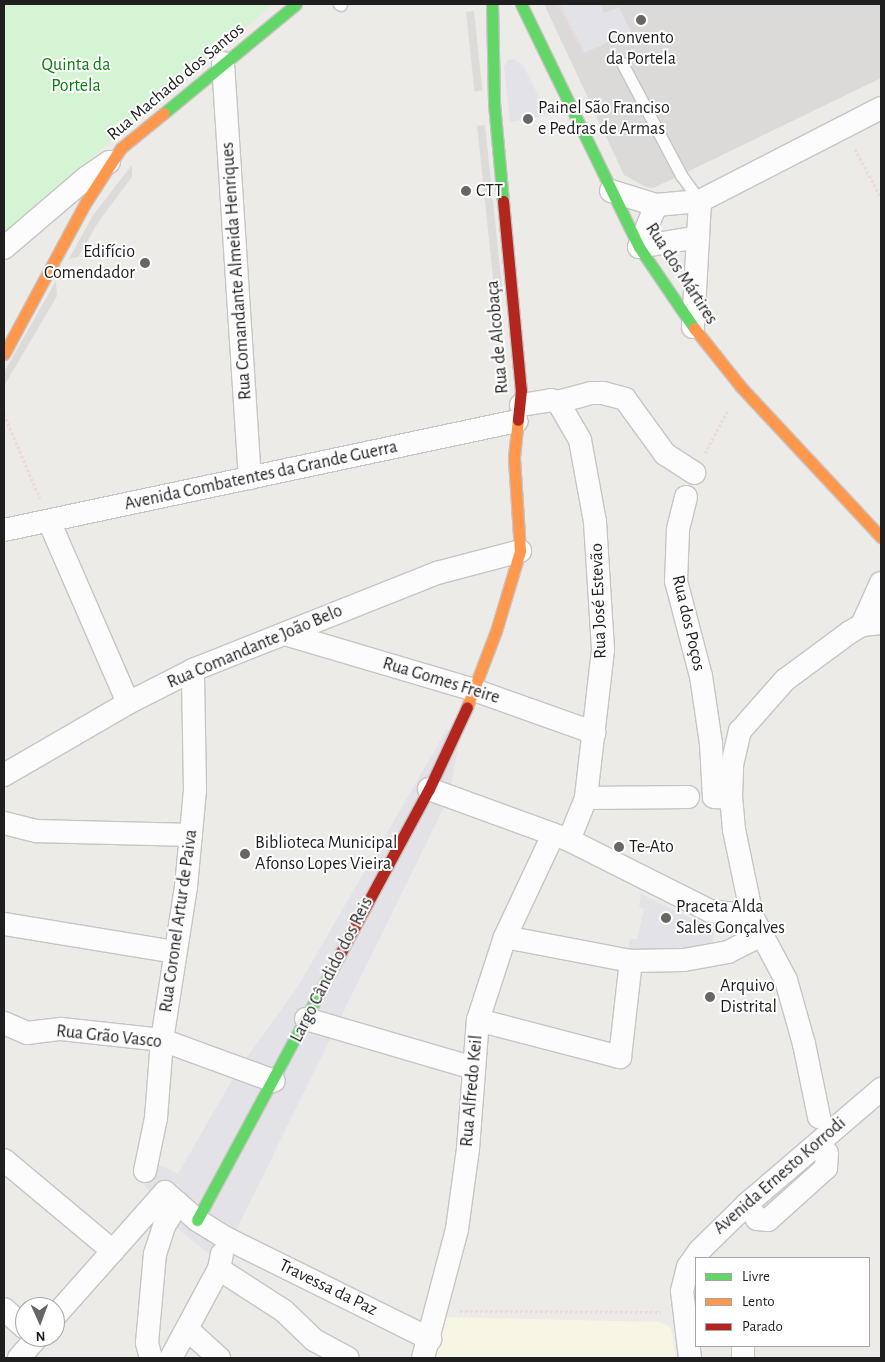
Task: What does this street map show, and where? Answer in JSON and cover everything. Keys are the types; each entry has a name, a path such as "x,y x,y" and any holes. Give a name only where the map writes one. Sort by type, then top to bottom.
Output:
{"street":[{"name":"Rua Machado dos Santos","path":"4,354 111,161 134,135 296,4"},
{"name":"Rua de Alcobaça","path":"474,690 520,551 514,456 519,413 494,103 492,4"},
{"name":"Rua dos Mártires","path":"520,4 639,247 693,327 741,386 868,525 881,536"},
{"name":"Rua Comandante Almeida Henriques","path":"223,63 250,478"},
{"path":"611,191 656,205 700,201 881,108"},
{"path":"4,248 79,183 111,161"},
{"path":"693,327 700,201"},
{"path":"639,247 656,205"},
{"path":"639,247 698,237"},
{"path":"519,413 551,400 558,402 591,393 603,393 625,400 664,454 694,473"},
{"name":"Rua José Estevão","path":"558,402 580,440 595,522 603,650 595,734 586,798 561,837"},
{"name":"Avenida Combatentes da Grande Guerra","path":"4,530 46,515 250,478 519,413"},
{"name":"Rua dos Poços","path":"686,496 678,530 676,581 701,676 711,744 714,797 731,798"},
{"path":"46,515 128,703"},
{"name":"Rua dos Mártires","path":"868,525 878,549"},
{"name":"Rua Comandante João Belo","path":"4,775 128,703 193,670 437,573 520,551"},
{"path":"819,1117 804,1044 786,980 756,926 731,798 735,742 748,720 798,668 872,624 881,583"},
{"name":"Rua Gomes Freire","path":"285,634 474,690 595,734"},
{"name":"Rua Coronel Artur de Paiva","path":"145,1171 156,1118 162,1040 191,835 195,790 193,670"},
{"name":"Largo Cândido dos Reis","path":"197,1220 274,1082 391,855 429,790 474,690"},
{"path":"429,790 561,837 710,911 756,926"},
{"path":"586,798 688,797"},
{"path":"4,823 37,831 191,835"},
{"name":"Rua Alfredo Keil","path":"426,1349 457,1229 478,1020 505,938 561,837"},
{"path":"4,924 175,952"},
{"path":"505,938 631,961 684,960 719,953 756,926"},
{"path":"478,1020 620,1057 631,961"},
{"path":"306,1019 474,1068"},
{"name":"Rua Grão Vasco","path":"4,1023 27,1033 61,1028 162,1040 274,1082"},
{"name":"Avenida Ernesto Korrodi","path":"690,1358 682,1312 682,1291 688,1268 698,1251 747,1204 881,1089"},
{"path":"747,1204 757,1220 768,1220 826,1168 827,1153"},
{"path":"4,1160 113,1251"},
{"path":"171,1358 188,1330 219,1269 226,1238 197,1220 172,1197"},
{"path":"65,1305 113,1251 172,1197"},
{"path":"151,1358 147,1343 154,1254 172,1197"},
{"name":"Travessa da Paz","path":"226,1238 426,1349"},
{"path":"219,1269 284,1311 314,1340 348,1358"},
{"path":"4,1309 15,1319"},
{"path":"188,1330 219,1358"},
{"path":"19,1358 28,1347"}],"lane":[{"path":"622,63 680,175 700,201"}],"path":[{"path":"559,4 584,53"},
{"path":"843,126 881,198"},
{"path":"694,473 741,386"},
{"path":"4,414 46,515"},
{"path":"437,1310 682,1312"}],"shaded area":[{"path":"544,4 881,4 881,78 653,188 646,187 624,175"},
{"path":"559,4 600,4 604,13 619,7 631,32 584,53"},
{"path":"474,11 482,91 474,91 466,12"},
{"path":"514,59 523,65 548,115 510,122 504,67 508,60"},
{"path":"485,125 503,293 495,294 477,126"},
{"path":"132,165 132,177 99,221 78,257 69,259 93,215"},
{"path":"56,281 57,296 4,386 4,372"},
{"path":"447,729 459,742 449,797 220,1263 177,1228 160,1225 151,1193 141,1182 157,1164 178,1174 239,1068 297,988"},
{"name":"Praceta Alda Sales Gonçalves","path":"641,894 709,927 714,933 711,946 704,951 627,953 630,939 637,939 644,909 639,907"},
{"path":"441,1317 660,1322 671,1328 676,1358 428,1358"}],"green space":[{"name":"Quinta da Portela","path":"4,4 273,4 4,232"}],"traffic: fast":[{"path":"164,113 296,4"},
{"path":"492,4 494,103 503,201"},
{"path":"521,4 639,247 694,328"},
{"path":"197,1220 340,954"}],"traffic: slow":[{"path":"4,354 86,202 121,148 164,113"},
{"path":"694,328 741,387 881,537"},
{"path":"467,707 496,631 520,551 514,457 518,420"}],"traffic: jam":[{"path":"503,201 521,390 518,420"},
{"path":"340,954 429,789 467,707"}],"place":[{"name":"Convento da Portela","path":"641,20"},
{"name":"Painel São Franciso e Pedras de Armas","path":"528,119"},
{"name":"CTT","path":"466,191"},
{"name":"Edifício Comendador","path":"145,263"},
{"name":"Te-Ato","path":"619,847"},
{"name":"Biblioteca Municipal Afonso Lopes Vieira","path":"245,854"},
{"name":"Praceta Alda Sales Gonçalves","path":"666,918"},
{"name":"Arquivo Distrital","path":"710,997"}]}
